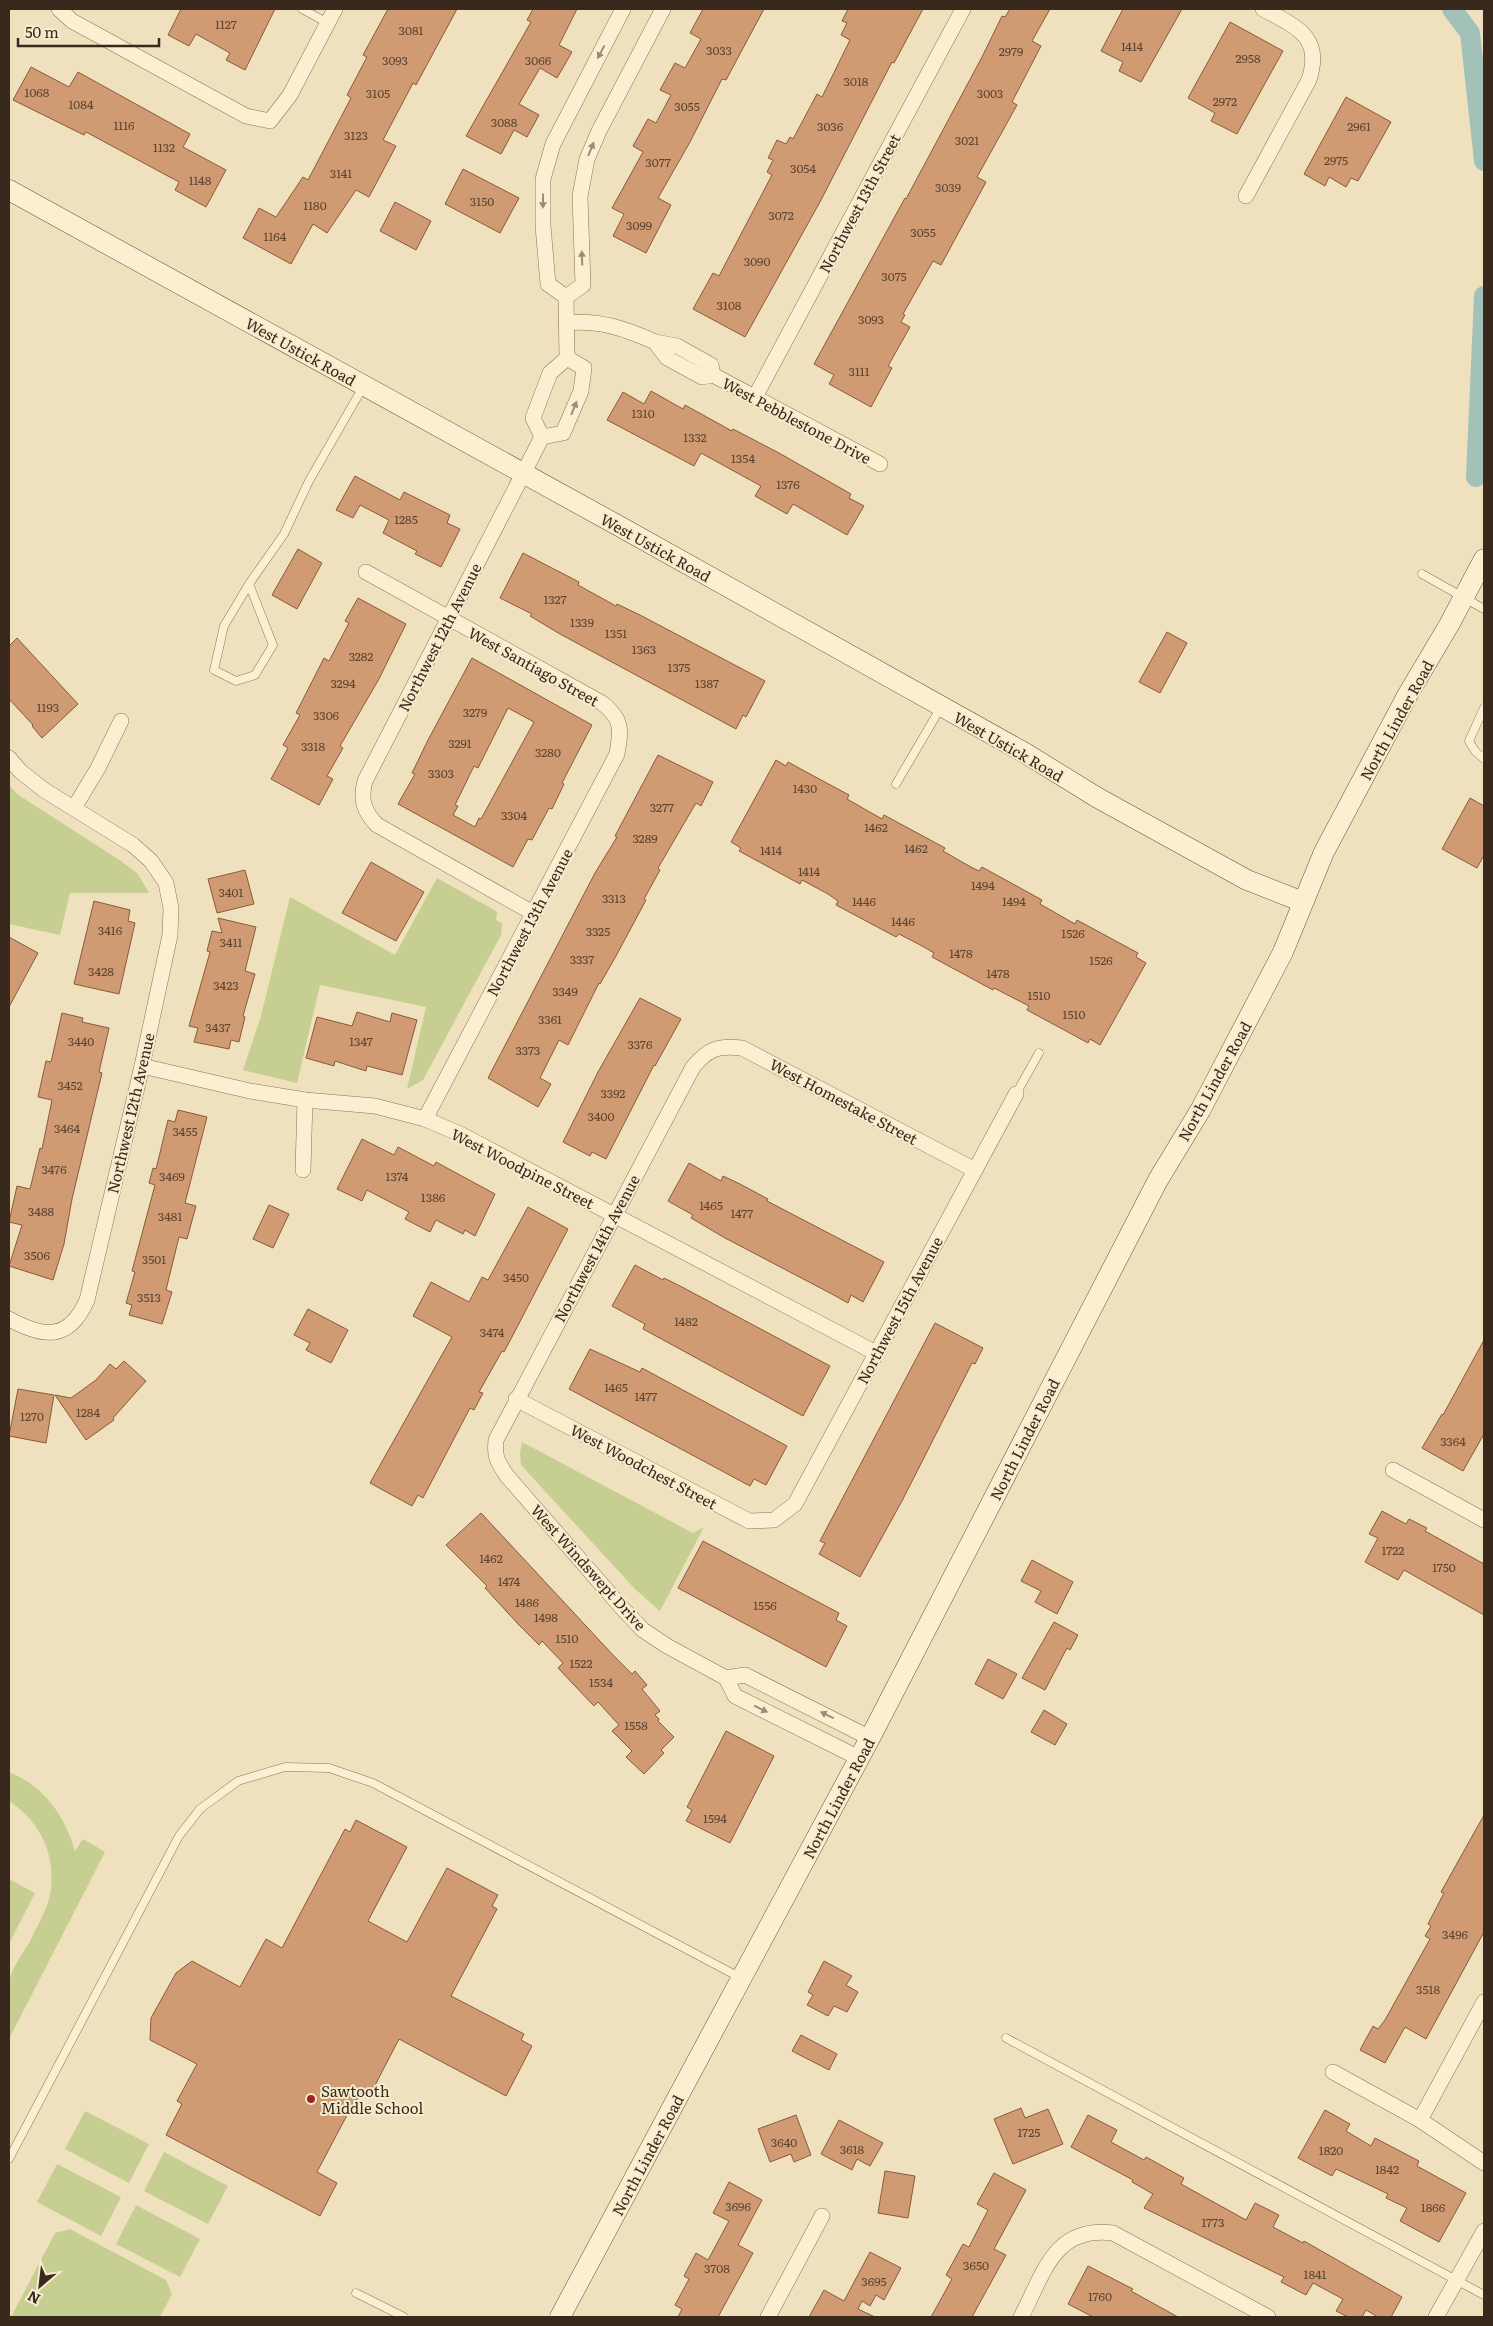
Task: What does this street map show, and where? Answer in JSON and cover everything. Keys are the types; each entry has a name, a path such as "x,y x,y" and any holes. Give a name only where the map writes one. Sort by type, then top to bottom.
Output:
{"main road":[{"name":"West Ustick Road","path":"9,190 523,473 1025,753 1098,798 1247,880 1304,902"},
{"name":"North Linder Road","path":"560,2317 860,1758 1158,1180 1201,1109 1283,952 1324,852 1408,694 1484,559"}],"street":[{"path":"59,9 72,21 246,116 270,121 290,95 336,9"},
{"path":"566,297 548,284 543,226 543,179 553,144 624,9"},
{"path":"566,297 583,285 580,196 587,159 599,130 664,9"},
{"name":"Northwest 13th Street","path":"755,397 963,9"},
{"path":"1246,196 1309,80 1314,66 1313,50 1306,37 1297,27 1263,9"},
{"path":"566,297 566,358 550,373 533,418 542,437 563,433 581,391 584,368 566,358"},
{"name":"West Pebblestone Drive","path":"566,323 584,321 626,329 655,342 677,346 711,365 713,375 880,464"},
{"name":"Northwest 12th Avenue","path":"533,913 377,825 368,816 362,792 365,781 542,437"},
{"name":"West Santiago Street","path":"366,572 602,703 611,710 618,721"},
{"path":"9,758 20,771 44,790 74,808 98,768 120,721"},
{"name":"Northwest 13th Avenue","path":"425,1119 617,754 620,736 618,721"},
{"name":"Northwest 12th Avenue","path":"9,1319 27,1329 43,1333 59,1332 70,1326 82,1312 87,1300 142,1066 170,935 171,908 166,883 151,861 133,845 74,808"},
{"name":"West Homestake Street","path":"710,1050 726,1046 742,1048 975,1170"},
{"name":"Northwest 14th Avenue","path":"494,1453 501,1428 693,1067 710,1050"},
{"name":"West Woodpine Street","path":"142,1066 246,1091 305,1100 375,1106 425,1119 460,1134 876,1353"},
{"name":"Northwest 15th Avenue","path":"774,1520 794,1504 1016,1094"},
{"path":"303,1170 305,1100"},
{"name":"West Woodchest Street","path":"516,1400 749,1521 774,1520"},
{"name":"West Windswept Drive","path":"494,1453 507,1476 622,1609 644,1630 667,1646 726,1678 735,1696 860,1758"},
{"path":"1393,1470 1483,1516"},
{"name":"West Windswept Drive","path":"726,1678 745,1675 870,1738"},
{"path":"1420,2120 1484,2002"},
{"path":"1333,2072 1420,2120 1484,2163"},
{"path":"768,2317 822,2216"},
{"path":"1021,2317 1056,2251 1066,2241 1082,2234 1097,2231 1113,2233 1268,2317"},
{"path":"1436,2317 1484,2231"}],"lane":[{"path":"302,9 328,23"},
{"path":"249,584 273,645 254,675 236,681 214,670 224,626 249,584 284,534 309,481 364,386"},
{"path":"1422,574 1484,609"},
{"path":"896,784 941,707"},
{"path":"1484,708 1469,741 1475,751 1484,759"},
{"path":"1016,1094 1039,1054"},
{"path":"9,2159 179,1836 200,1809 238,1781 285,1767 329,1768 373,1783 741,1978"},
{"path":"1006,2038 1484,2295"},
{"path":"356,2293 404,2317"}],"green space":[{"path":"9,785 17,794 138,874 149,893 70,893 60,935 9,924"},
{"path":"437,878 497,912 496,920 502,923 501,935 423,1080 407,1089 426,1007 320,985 297,1083 243,1070 261,1016 290,897 395,955"},
{"path":"522,1442 693,1533 704,1527 660,1611 635,1589 521,1465 520,1453"},
{"path":"9,1772 33,1785 43,1794 59,1814 75,1851 83,1839 105,1852 9,2039 8,1987 10,1976 44,1913 52,1881 49,1854 38,1830 30,1819 9,1801"},
{"path":"9,1879 35,1893 9,1944"},
{"path":"85,2111 149,2144 129,2183 65,2149"},
{"path":"164,2152 228,2186 208,2224 144,2191"},
{"path":"57,2164 121,2197 101,2236 37,2202"},
{"path":"136,2205 200,2239 180,2277 116,2244"},
{"path":"70,2229 166,2280 172,2294 160,2317 11,2317 55,2233"}],"building":[{"path":"181,9 275,9 245,70 226,60 230,53 196,34 189,46 168,35"},
{"path":"388,9 457,9 416,85 413,83 383,140 396,146 369,197 356,190 327,233 313,224 291,264 243,238 259,208 276,217 303,177 308,180 351,98 347,95 367,57 363,55"},
{"path":"533,9 577,9 559,45 572,52 557,78 540,68 519,104 539,115 527,137 514,130 501,154 466,136 531,22 527,20"},
{"path":"703,9 764,9 726,80 722,79 690,142 658,198 671,205 646,253 613,236 624,214 612,208 643,152 633,146 648,119 656,123 671,95 660,90 675,63 685,68 701,39 690,33"},
{"path":"848,9 923,9 894,63 892,62 821,200 745,337 693,309 713,273 719,276 772,175 767,172 773,160 768,158 777,140 786,144 790,137 793,139 817,94 822,97 850,40 841,35 847,23 842,21"},
{"path":"1010,9 1050,9 1032,41 1041,46 1012,102 1017,105 977,177 986,182 941,265 933,261 903,314 905,315 901,322 910,327 888,366 892,368 871,407 829,384 834,375 814,364 906,199 1002,16 1005,17"},
{"path":"1123,9 1182,9 1141,82 1119,71 1123,62 1101,51"},
{"path":"1230,22 1283,51 1237,134 1211,121 1215,113 1188,98"},
{"path":"31,67 69,87 78,72 190,134 183,147 226,170 206,207 175,190 179,182 86,132 84,135 13,100"},
{"path":"1346,97 1391,122 1358,181 1351,178 1346,187 1329,177 1325,186 1304,174"},
{"path":"463,169 519,198 500,233 445,204"},
{"path":"395,202 431,221 416,250 380,231"},
{"path":"651,391 683,409 685,405 732,431 733,429 851,494 849,498 864,506 847,535 793,504 787,514 755,496 761,486 701,453 694,466 607,420 623,392 644,404"},
{"path":"355,476 400,500 404,492 450,515 447,523 460,529 441,567 415,554 417,551 383,533 389,520 360,505 353,518 336,510"},
{"path":"298,549 322,563 297,609 272,595"},
{"path":"523,553 579,582 578,585 616,606 617,604 640,615 765,681 746,717 743,715 736,729 560,634 530,616 532,614 500,598"},
{"path":"358,598 406,624 379,679 340,746 343,748 327,776 333,779 319,805 271,779 288,748 283,745 300,715 296,713 324,658 329,661 349,623 345,621"},
{"path":"1167,632 1187,643 1160,693 1139,682"},
{"path":"17,638 78,704 42,738 33,725 9,699 9,646"},
{"path":"472,658 592,725 562,783 564,784 552,809 549,808 532,840 528,839 513,867 398,804 415,774 412,773","holes":["508,708 534,722 475,827 453,815 458,806 455,805 474,766 478,768"]},
{"path":"658,755 713,782 701,806 696,803 658,868 660,870 644,899 646,900 599,983 568,1045 559,1040 540,1078 551,1084 538,1107 488,1078 595,873 617,837 615,836"},
{"path":"776,760 786,766 788,762 849,795 847,799 882,819 884,815 945,848 943,851 969,866 979,871 982,867 1042,900 1040,904 1075,924 1077,920 1138,953 1136,957 1146,963 1100,1045 1090,1039 1088,1043 1027,1010 1029,1006 994,988 993,990 932,957 934,953 924,947 899,934 896,937 836,905 838,901 802,880 800,884 739,851 741,848 731,842"},
{"path":"1470,798 1484,806 1484,855 1477,868 1442,849"},
{"path":"371,862 424,892 396,941 342,913"},
{"path":"245,870 254,904 217,913 208,879"},
{"path":"94,901 130,910 128,921 135,923 119,994 74,984"},
{"path":"218,918 256,927 245,971 255,974 243,1016 245,1017 239,1042 231,1040 229,1049 194,1042 198,1028 189,1026 210,952 207,951 212,931 222,933"},
{"path":"9,937 38,953 9,1007"},
{"path":"640,998 681,1019 654,1065 606,1159 592,1152 590,1156 563,1142 598,1072"},
{"path":"357,1012 390,1022 392,1013 417,1020 402,1075 367,1066 366,1071 335,1061 334,1066 306,1058 317,1017 352,1026"},
{"path":"62,1013 83,1018 82,1022 109,1028 99,1072 102,1073 72,1199 64,1244 53,1280 9,1266 22,1225 9,1222 17,1186 30,1189 40,1148 42,1149 52,1100 38,1097 46,1061 51,1062"},
{"path":"178,1110 207,1117 185,1203 196,1206 187,1239 179,1237 166,1290 172,1292 162,1324 129,1315 132,1305 126,1303 135,1272 132,1271 155,1185 149,1183 153,1168 156,1169 168,1120 175,1122"},
{"path":"362,1139 394,1155 398,1147 434,1166 436,1162 495,1194 475,1236 465,1230 463,1234 436,1220 430,1232 405,1219 409,1212 367,1190 362,1201 337,1189"},
{"path":"689,1163 721,1181 723,1176 740,1184 768,1199 767,1201 884,1262 863,1302 851,1295 848,1303 725,1238 691,1218 693,1215 668,1201"},
{"path":"269,1205 289,1214 273,1248 253,1239"},
{"path":"528,1207 568,1229 504,1352 502,1351 479,1392 483,1393 474,1410 470,1408 423,1498 418,1495 412,1506 370,1483 452,1337 413,1316 431,1282 469,1302 482,1277 488,1280"},
{"path":"635,1265 663,1280 664,1278 682,1287 830,1366 803,1416 643,1329 645,1324 612,1306"},
{"path":"308,1309 348,1330 331,1363 306,1350 310,1343 294,1335"},
{"path":"935,1323 983,1348 975,1364 972,1363 902,1501 860,1577 819,1554 825,1543 820,1541"},
{"path":"1484,1340 1484,1434 1463,1471 1422,1448 1443,1415"},
{"path":"590,1349 640,1372 642,1368 787,1446 766,1485 754,1479 750,1486 569,1389"},
{"path":"124,1361 146,1381 113,1418 114,1420 86,1440 55,1395 71,1398 96,1380 110,1364 116,1369"},
{"path":"18,1389 54,1395 46,1443 9,1436"},
{"path":"1382,1511 1406,1524 1409,1519 1427,1528 1425,1531 1484,1564 1484,1615 1404,1570 1398,1580 1365,1562 1378,1538 1369,1534"},
{"path":"481,1513 613,1655 632,1674 635,1671 647,1685 642,1689 660,1711 655,1715 659,1719 658,1721 674,1737 661,1750 664,1753 644,1774 626,1757 632,1751 612,1731 619,1725 598,1702 594,1706 558,1668 563,1663 542,1641 539,1645 519,1625 485,1588 487,1586 446,1545"},
{"path":"703,1541 839,1613 836,1620 847,1626 826,1667 678,1588"},
{"path":"1032,1560 1073,1582 1057,1614 1035,1602 1041,1591 1021,1581"},
{"path":"1054,1622 1078,1635 1070,1650 1067,1648 1045,1690 1022,1678"},
{"path":"988,1659 1017,1674 1003,1699 975,1684"},
{"path":"1044,1710 1067,1724 1055,1745 1031,1732"},
{"path":"726,1731 774,1756 730,1843 686,1821 692,1810 687,1807"},
{"path":"1484,1815 1484,1932 1426,2039 1405,2027 1385,2063 1360,2050 1373,2026 1378,2029 1385,2020 1430,1939 1425,1936 1431,1926 1428,1924 1444,1893 1441,1892"},
{"path":"356,1820 407,1847 368,1921 407,1942 447,1868 498,1895 492,1906 497,1909 451,1996 524,2034 521,2040 532,2046 506,2096 399,2039 371,2093 363,2089 355,2100 317,2172 337,2183 320,2216 166,2135 182,2104 177,2101 197,2064 150,2040 151,2018 176,1973 192,1961 240,1987 266,1939 282,1948 345,1829 350,1832"},
{"path":"824,1961 852,1976 846,1985 858,1992 847,2012 834,2006 828,2016 807,2005 813,1995 808,1992"},
{"path":"801,2035 837,2054 829,2070 792,2051"},
{"path":"1021,2108 1025,2118 1048,2109 1063,2144 1013,2164 994,2119"},
{"path":"1325,2110 1350,2124 1346,2131 1371,2146 1375,2138 1419,2161 1417,2166 1466,2193 1439,2242 1400,2221 1407,2208 1386,2198 1388,2194 1336,2169 1332,2176 1298,2158"},
{"path":"796,2115 811,2155 794,2162 791,2154 770,2162 758,2129"},
{"path":"1088,2115 1117,2130 1111,2142 1144,2160 1146,2157 1184,2178 1181,2184 1246,2220 1255,2203 1279,2215 1273,2227 1303,2243 1304,2241 1402,2297 1391,2317 1378,2317 1366,2310 1362,2317 1348,2317 1336,2311 1343,2299 1313,2283 1306,2295 1281,2282 1284,2277 1144,2208 1153,2194 1132,2182 1133,2180 1071,2147"},
{"path":"839,2120 883,2143 870,2166 857,2159 852,2170 821,2154"},
{"path":"885,2171 915,2176 908,2218 878,2213"},
{"path":"994,2173 1026,2190 994,2249 1006,2255 972,2317 931,2317 952,2279 946,2275 963,2244 969,2247 988,2210 977,2204"},
{"path":"729,2182 762,2200 738,2245 753,2253 718,2317 678,2317 682,2309 675,2305 689,2279 684,2276 696,2253 708,2260 729,2221 713,2213"},
{"path":"870,2252 901,2268 884,2300 876,2295 870,2306 862,2301 858,2309 875,2317 809,2317 824,2290 844,2301"},
{"path":"1088,2266 1133,2289 1131,2291 1178,2317 1093,2317 1068,2304"}],"waterway":[{"path":"1452,9 1470,33 1484,161"},
{"path":"1476,477 1484,296"}],"place":[{"name":"Sawtooth Middle School","path":"311,2099"}]}
